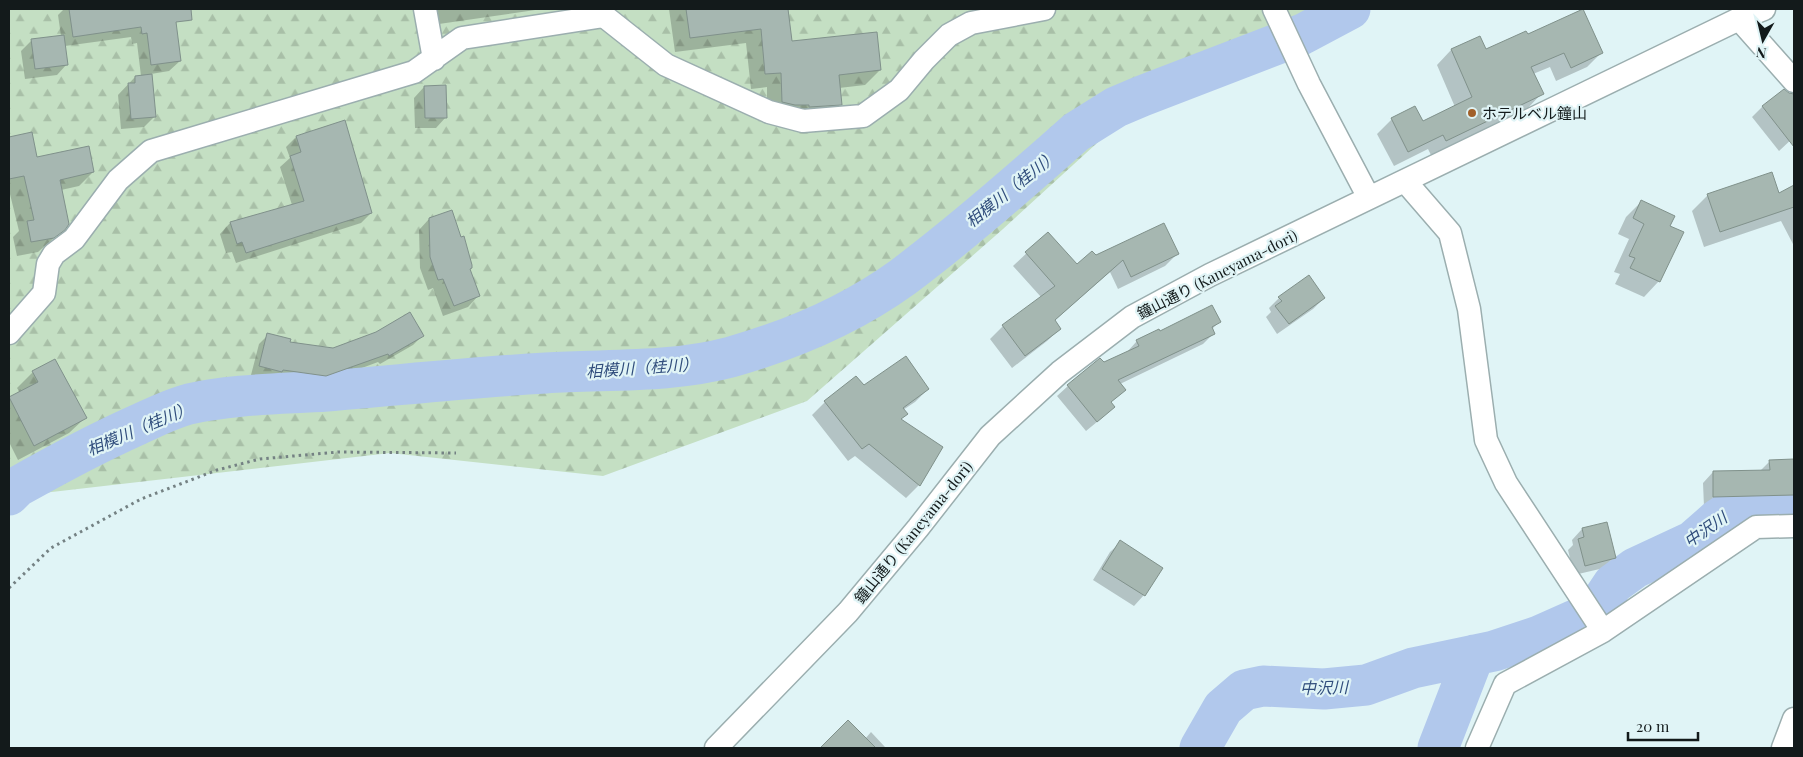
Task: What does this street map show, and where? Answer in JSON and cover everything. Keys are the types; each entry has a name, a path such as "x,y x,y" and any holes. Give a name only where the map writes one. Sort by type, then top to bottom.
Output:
{"street":[{"path":"425,9 434,59"},
{"path":"9,333 44,293 48,264 54,254 74,238 118,180 151,151 414,72 462,38 610,12 666,65 769,112 804,121 863,116 898,90 948,35 971,23 1044,9"},
{"path":"1274,9 1309,84 1369,198"},
{"name":"鐘山通り (Kaneyama-dori)","path":"716,748 848,612 918,528 990,436 1060,372 1132,317 1210,275 1738,19 1764,9"},
{"path":"1738,19 1794,81"},
{"path":"1405,181 1450,233 1469,309 1486,440 1506,483 1603,631"},
{"path":"1477,748 1505,684 1603,631 1756,527 1794,526"},
{"path":"1783,748 1794,719"}],"path":[{"path":"9,588 51,548 141,499 217,470 260,459 338,452 456,454"}],"green space":[{"path":"9,9 1332,9 1165,81 1003,229 807,401 603,476 390,453 43,493 9,511"}],"building":[{"path":"69,9 191,9 192,20 176,22 181,61 151,65 147,33 142,34 141,27 73,37"},
{"path":"686,9 788,9 792,41 877,32 881,70 839,75 842,105 809,107 809,105 795,105 782,102 781,73 765,74 761,29 690,38"},
{"path":"1583,9 1603,53 1571,68 1564,53 1531,67 1544,94 1446,141 1443,135 1408,152 1391,118 1415,106 1423,121 1472,97 1451,49 1480,36 1486,49 1526,31 1528,34"},
{"path":"64,35 68,65 35,69 31,39"},
{"path":"152,74 156,117 131,119 128,83 135,83 135,76"},
{"path":"446,85 447,118 425,118 424,86"},
{"path":"1784,89 1794,94 1794,147 1762,106"},
{"path":"345,120 372,213 246,253 242,242 237,244 230,222 304,201 290,156 301,152 296,136"},
{"path":"32,132 37,157 89,146 94,172 60,180 69,224 65,230 54,238 31,242 27,221 34,220 24,176 9,179 9,137"},
{"path":"1772,172 1779,193 1794,185 1794,207 1720,232 1707,194"},
{"path":"1641,200 1675,216 1670,226 1684,232 1660,282 1630,268 1635,258 1629,256 1644,224 1633,218"},
{"path":"452,210 461,237 464,236 472,265 470,269 480,296 454,306 443,279 438,280 430,257 429,218"},
{"path":"1164,223 1179,254 1131,277 1123,260 1055,320 1061,329 1025,356 1002,325 1055,286 1025,252 1048,232 1077,264 1092,251 1096,255"},
{"path":"1309,275 1325,298 1289,324 1275,306 1282,301 1278,297"},
{"path":"1212,305 1221,322 1212,327 1215,334 1118,380 1126,390 1111,402 1115,407 1097,422 1067,385 1100,358 1104,362 1139,346 1136,340 1159,329 1160,331"},
{"path":"410,312 424,336 389,356 388,354 326,376 283,370 282,372 259,366 267,333 291,339 290,342 333,348 376,332"},
{"path":"906,356 929,389 903,408 908,414 901,419 943,447 920,486 869,444 862,449 824,401 856,376 864,385"},
{"path":"55,359 87,418 34,446 9,397 38,382 32,371"},
{"path":"1794,459 1794,495 1713,497 1713,471 1770,470 1769,460"},
{"path":"1607,522 1616,558 1585,566 1578,539 1584,537 1582,528"},
{"path":"1120,540 1163,568 1145,596 1102,569"},
{"path":"848,720 876,748 820,748"}],"waterway":[{"name":"相模川（桂川）","path":"9,495 17,487 76,455 175,408 189,404 240,396 327,391 519,375 686,366 731,357 776,343 842,314 903,277 991,206 1076,132 1116,107 1303,34 1350,9"},
{"name":"中沢川","path":"1603,599 1613,584 1635,568 1693,541 1718,519 1732,510 1756,504 1794,506"},
{"name":"中沢川","path":"1200,748 1223,708 1244,690 1263,686 1324,689 1366,685 1413,668 1494,651 1539,636 1575,620"},
{"name":"中沢川","path":"1438,748 1474,655"}],"place":[{"name":"ホテルベル鐘山","path":"1472,113"}]}
